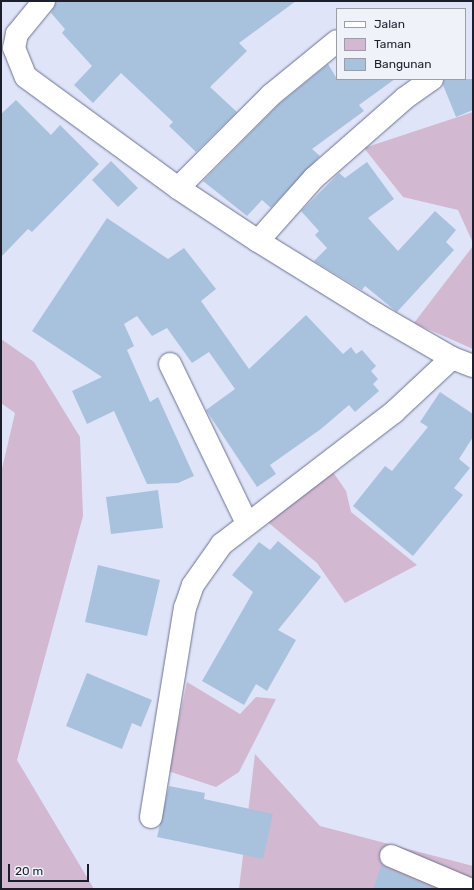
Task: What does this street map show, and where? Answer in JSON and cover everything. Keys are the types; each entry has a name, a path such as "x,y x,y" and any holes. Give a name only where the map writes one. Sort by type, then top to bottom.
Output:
{"street":[{"path":"44,1 17,34 14,48 26,77 178,188 258,241 452,358 473,366"},
{"path":"178,188 271,95 336,42"},
{"path":"258,241 314,178 405,98 431,80"},
{"path":"151,817 185,608 193,585 218,550 247,523 394,412 452,358"},
{"path":"170,364 247,523"},
{"path":"391,856 469,889"}],"green space":[{"path":"473,112 473,243 458,210 403,197 364,148"},
{"path":"473,246 473,349 414,323"},
{"path":"1,339 34,362 80,437 83,516 17,760 94,889 1,889 1,473 15,413 1,403"},
{"path":"331,469 346,491 351,512 417,565 345,603 317,563 264,519"},
{"path":"187,682 240,714 256,697 276,699 239,772 216,787 168,771"},
{"path":"255,754 320,826 473,866 473,889 239,889"}],"building":[{"path":"56,1 296,1 239,43 247,51 210,87 237,112 196,152 169,126 173,122 121,73 93,103 74,85 92,66 62,33 65,29 51,13"},
{"path":"328,64 336,80 394,80 359,105 364,111 312,149 320,156 271,208 262,200 247,216 203,181 279,104"},
{"path":"473,79 473,110 456,117 443,85 444,80"},
{"path":"16,100 51,135 60,125 99,164 32,232 28,229 1,257 1,114"},
{"path":"111,161 138,188 118,207 92,180"},
{"path":"367,162 394,199 368,218 398,251 435,211 456,230 446,242 454,250 397,312 365,286 362,290 314,261 327,248 315,235 319,231 301,211 339,173 345,178"},
{"path":"107,218 168,259 184,248 216,289 201,301 249,369 306,315 343,354 351,347 356,354 362,350 376,366 371,371 378,379 373,384 379,391 355,412 349,405 321,429 270,465 276,474 257,487 206,410 235,389 209,352 192,363 167,328 152,336 137,316 124,324 134,346 127,350 150,402 158,397 194,476 178,483 147,484 114,411 87,424 72,391 102,377 32,331"},
{"path":"440,392 473,414 473,437 459,459 470,468 454,488 463,495 413,556 353,506 385,466 392,471 428,427 420,422"},
{"path":"158,490 163,528 111,534 106,497"},
{"path":"278,541 321,577 278,630 296,640 267,691 256,684 244,705 202,681 253,592 232,575 259,542 270,550"},
{"path":"98,565 160,580 147,636 85,622"},
{"path":"87,673 152,700 141,727 132,723 122,749 66,726"},
{"path":"169,786 205,793 204,799 273,814 263,859 157,837"},
{"path":"382,864 386,868 437,889 373,889"}]}
